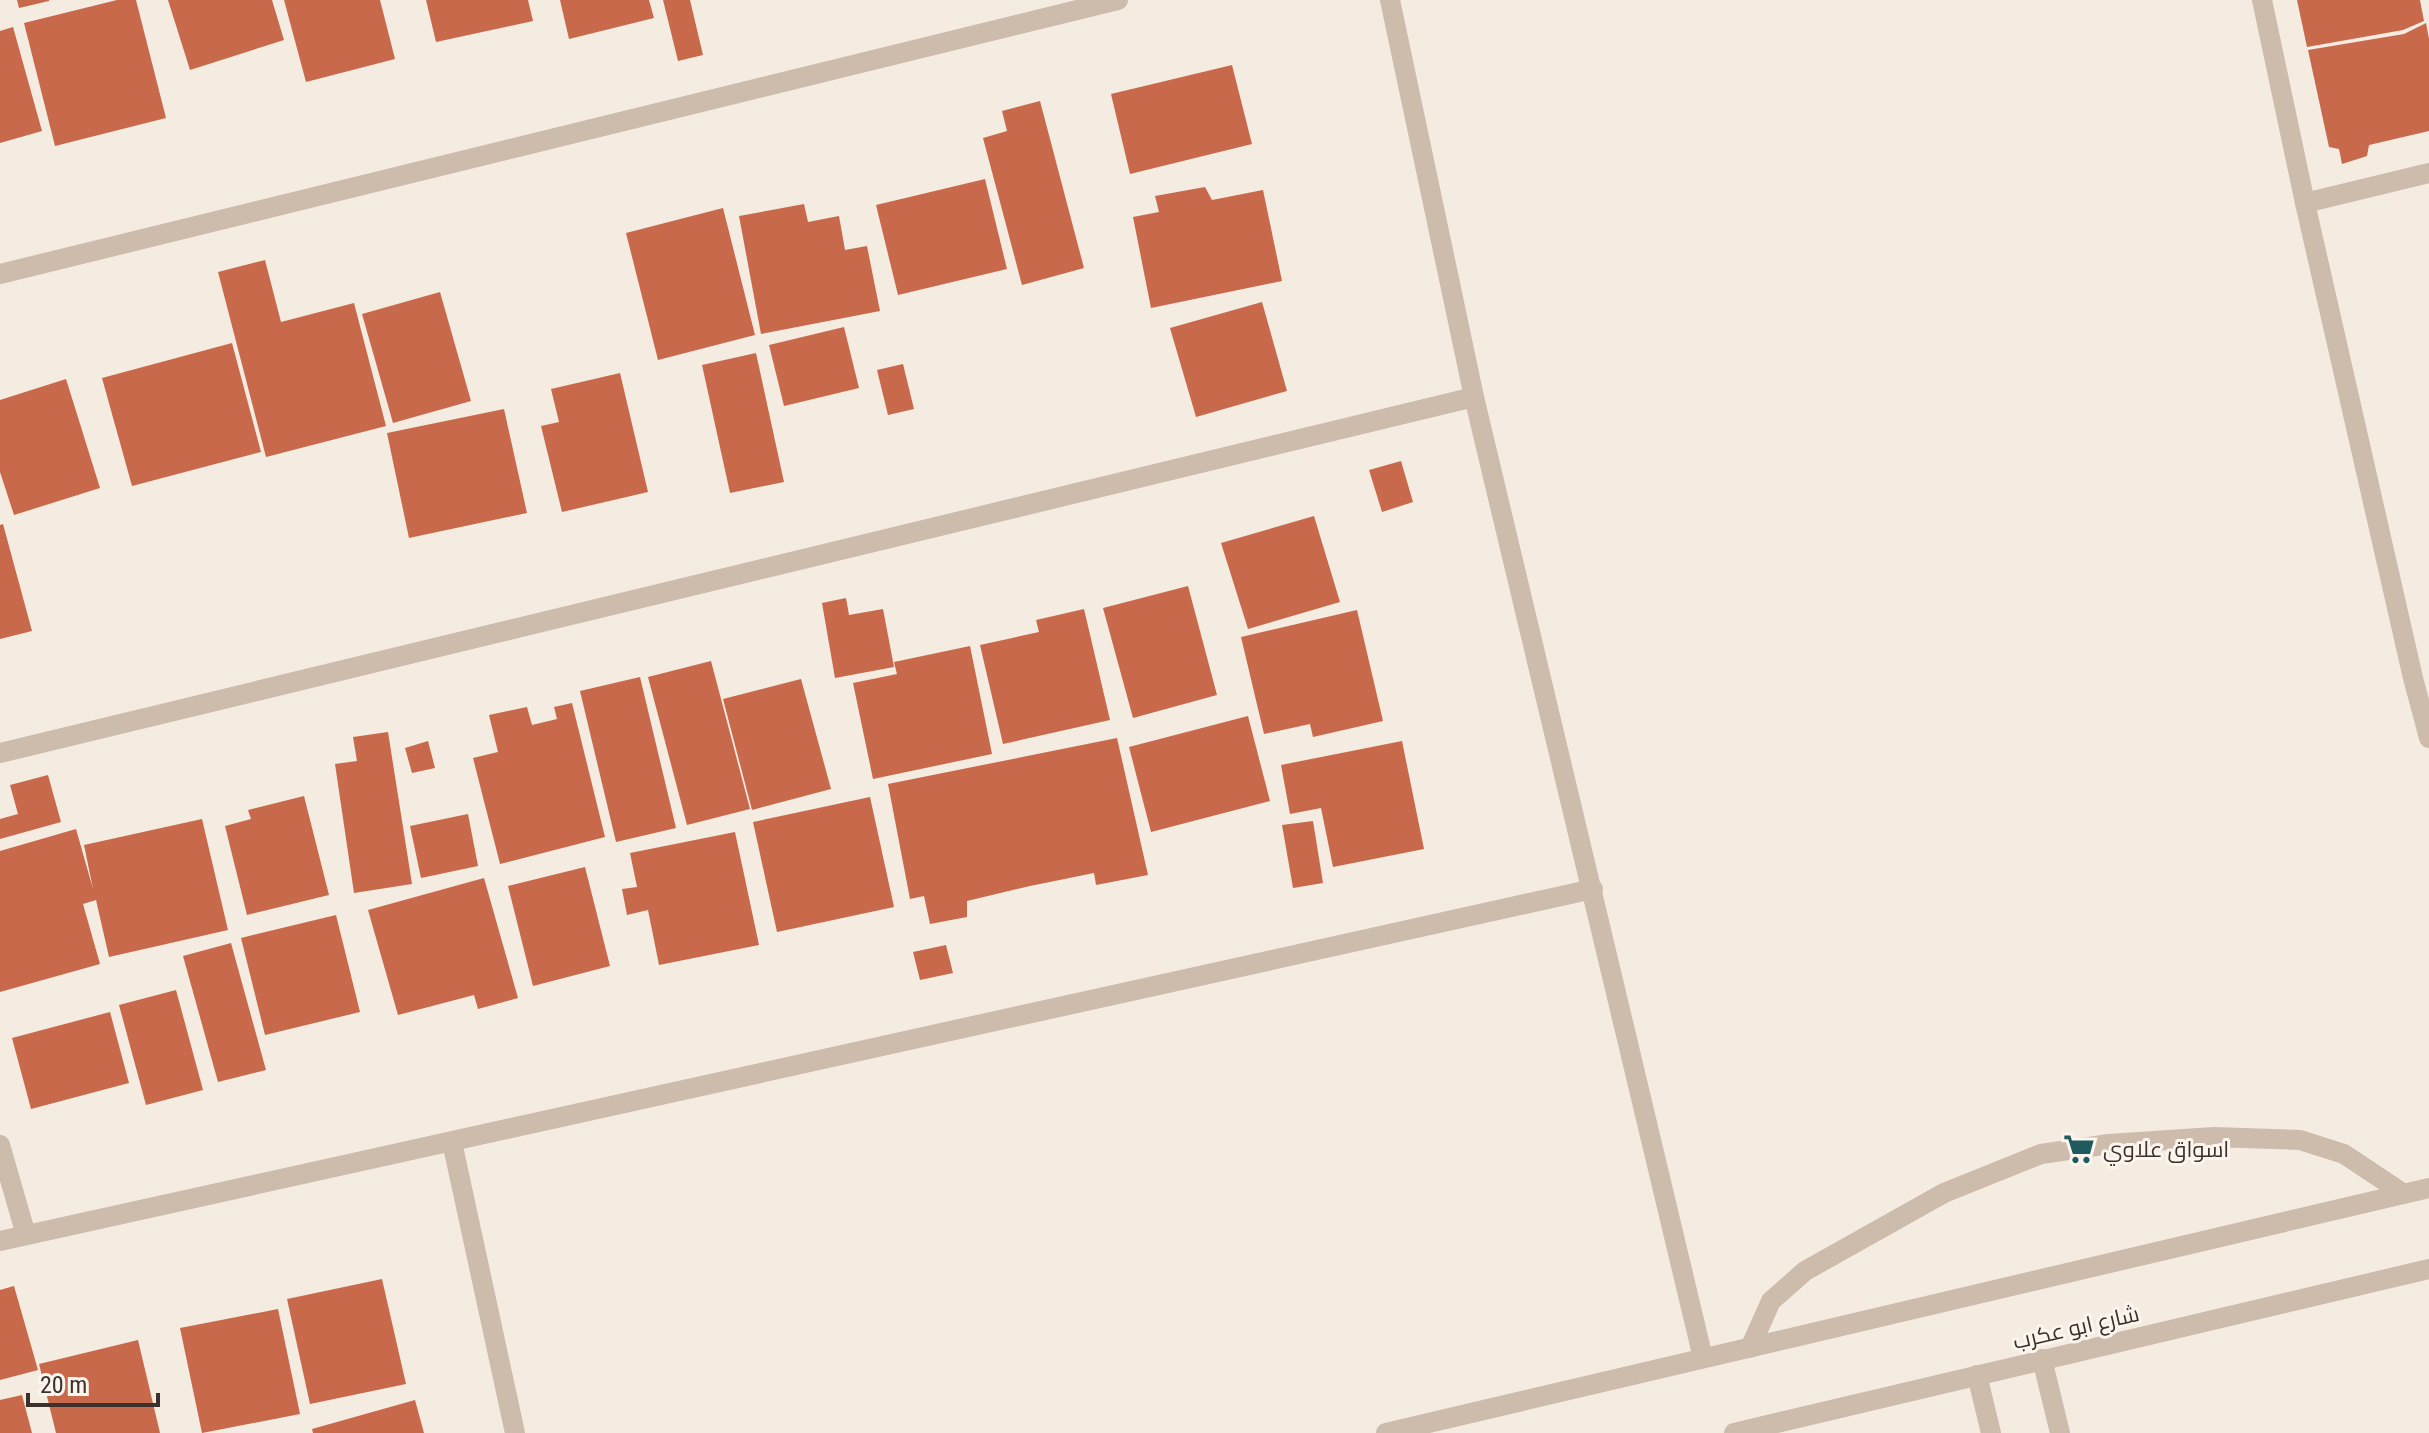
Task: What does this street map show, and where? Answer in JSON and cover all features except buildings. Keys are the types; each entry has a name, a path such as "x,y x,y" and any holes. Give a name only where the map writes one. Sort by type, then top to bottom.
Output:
{"street":[{"path":"0,274 1118,0"},
{"path":"1390,0 1474,397 1703,1358"},
{"path":"2262,0 2305,203 2421,676 2429,738"},
{"path":"2305,203 2429,173"},
{"path":"0,753 1474,397"},
{"path":"0,1241 1593,889"},
{"path":"1750,1348 1771,1301 1805,1271 1944,1193 2041,1154 2109,1144 2214,1137 2300,1140 2344,1154 2404,1194"},
{"path":"452,1142 515,1433"},
{"path":"0,1145 26,1235"},
{"path":"1386,1433 2429,1188"},
{"name":"شارع ابو عكرب","path":"1734,1433 2429,1269"},
{"path":"2042,1359 2060,1433"},
{"path":"1977,1375 1991,1433"}],"place":[{"name":"اسواق علاوي","path":"2079,1149"}]}
